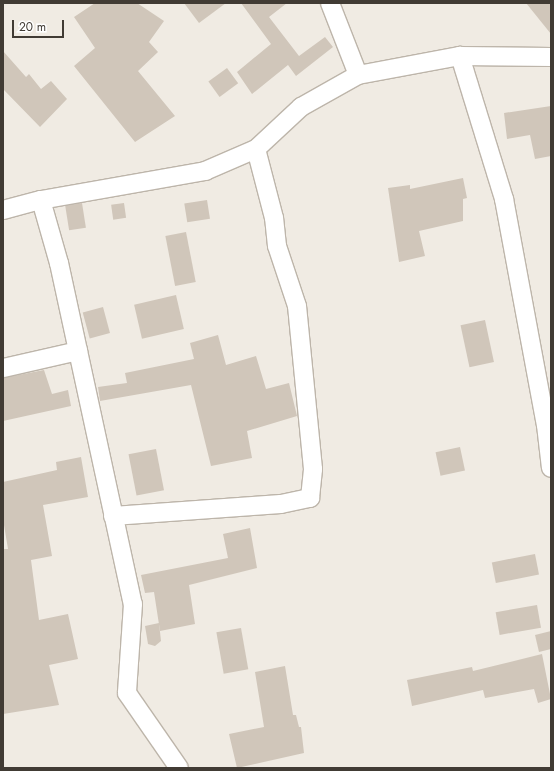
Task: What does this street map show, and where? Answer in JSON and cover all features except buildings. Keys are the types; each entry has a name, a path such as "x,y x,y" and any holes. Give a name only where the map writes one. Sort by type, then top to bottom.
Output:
{"street":[{"path":"330,3 358,75"},
{"path":"460,56 504,199 546,425 551,468"},
{"path":"3,210 41,200 205,171 256,148 301,107 358,75 460,56 551,57"},
{"path":"113,516 274,504 310,498 313,469 297,306 277,246 274,218 256,148"},
{"path":"41,200 78,351 133,604 127,693 179,768"},
{"path":"3,368 78,351"}]}
